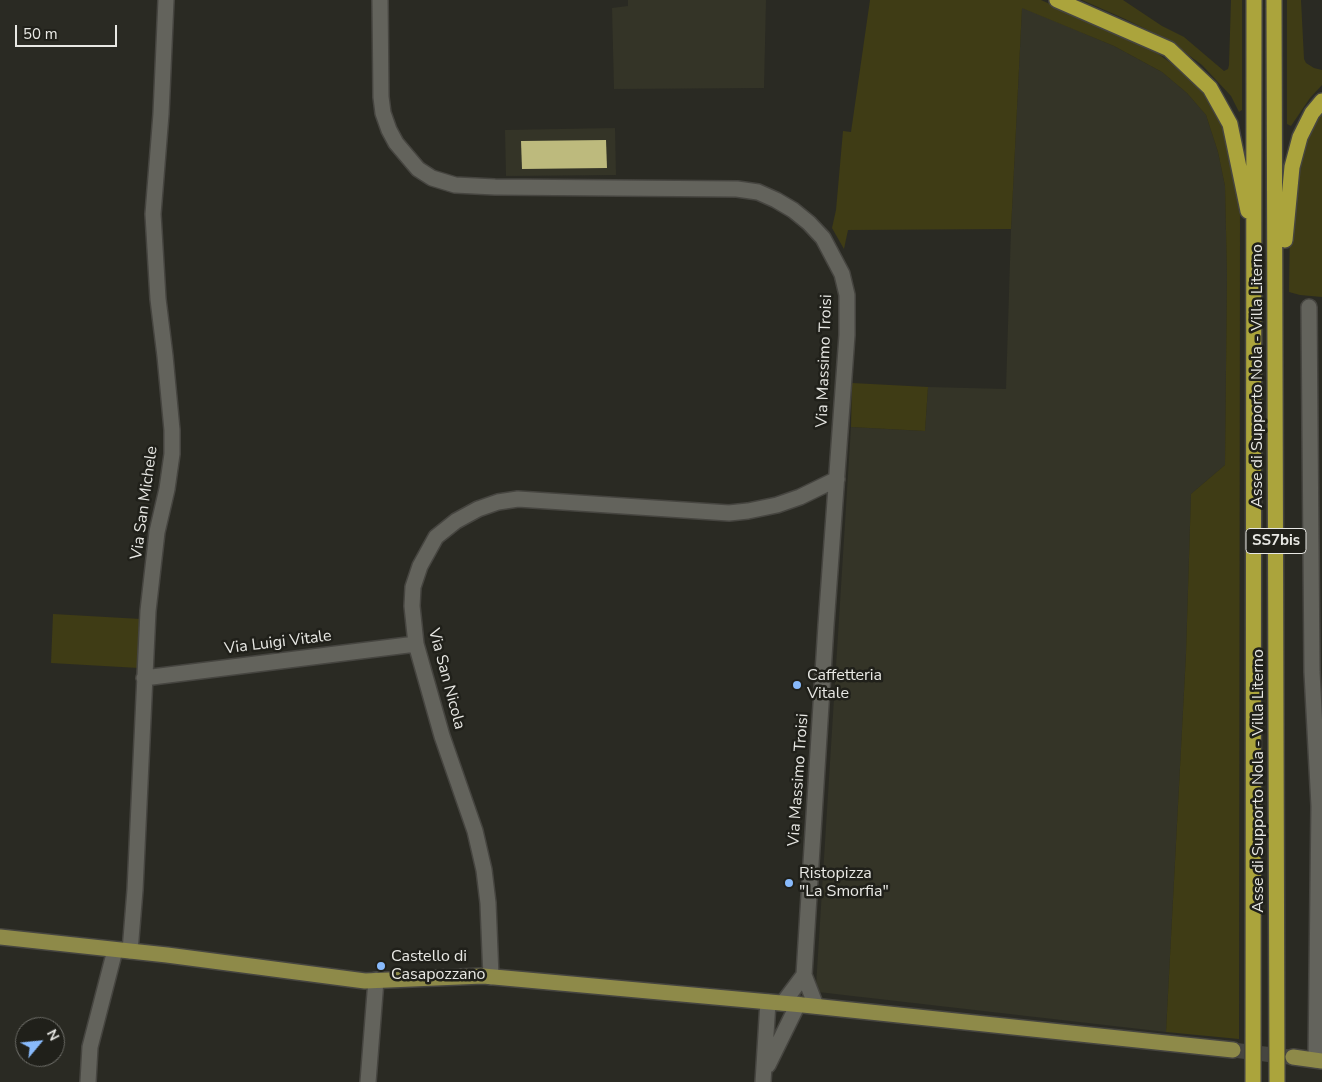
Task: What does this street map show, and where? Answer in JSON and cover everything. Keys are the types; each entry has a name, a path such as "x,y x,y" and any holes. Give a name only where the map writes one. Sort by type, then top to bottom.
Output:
{"highway":[{"path":"1057,0 1168,49 1210,88 1230,124 1254,240"},
{"name":"Asse di Supporto Nola - Villa Literno","path":"1253,1082 1254,0"},
{"name":"Asse di Supporto Nola - Villa Literno","path":"1274,0 1277,1082"},
{"path":"1276,275 1284,243 1292,167 1300,137 1312,113 1322,101"}],"main road":[{"path":"0,937 167,955 365,981 491,977 816,1006 1232,1050"},
{"path":"1293,1057 1319,1060"}],"street":[{"name":"Via San Michele","path":"88,1082 90,1047 122,951 134,890 148,611 157,532 167,488 172,454 172,430 158,300 153,214 162,114 166,0"},
{"name":"Via Massimo Troisi","path":"380,0 381,97 383,113 396,144 418,169 432,178 454,185 495,187 737,189 758,192 793,210 809,223 823,238 842,274 846,295 847,335 804,975 816,1006"},
{"path":"1309,307 1312,672 1320,806 1319,1060"},
{"name":"Via San Nicola","path":"491,977 488,903 476,831 442,736 416,644 412,606 413,587 420,566 436,537 456,520 478,509 498,502 518,499 729,513 777,505 800,497 837,479"},
{"name":"Via Luigi Vitale","path":"144,678 416,644"},
{"path":"764,1077 783,1003 804,975"},
{"path":"368,1082 376,980"},
{"path":"764,1077 783,1003"}],"shaded area":[{"path":"628,0 766,0 764,88 614,89 612,8 628,6"},
{"path":"870,0 1041,0 1154,51 1178,68 1204,92 1228,134 1240,203 1239,1039 1166,1032 1186,654 1191,494 1225,465 1227,275 1225,186 1218,152 1206,115 1187,93 1162,72 1114,46 1022,8 1011,229 848,230 844,249 832,228 836,210 843,131 851,132"},
{"path":"1082,0 1123,0 1162,26 1184,37 1224,71 1228,69 1229,65 1231,0 1242,0 1242,110 1239,112 1231,96 1202,65 1168,40"},
{"path":"1287,0 1301,0 1304,59 1306,63 1314,68 1322,70 1322,85 1310,98 1291,126 1287,124"},
{"path":"1022,7 1114,46 1162,72 1187,93 1206,115 1218,152 1225,186 1227,275 1225,465 1191,494 1186,654 1166,1032 818,992 816,986 851,427 925,431 928,387 1006,389 1011,229"},
{"path":"1322,112 1322,297 1289,292 1290,225 1299,161 1307,138"},
{"path":"615,128 616,175 506,176 505,130"},
{"path":"852,383 928,387 925,431 851,427"},
{"path":"53,614 141,619 139,668 51,663"}],"building":[{"path":"606,140 607,168 522,169 521,141"}],"tunnel":[{"path":"1233,1050 1289,1057"}],"place":[{"name":"Caffetteria Vitale","path":"797,685"},
{"name":"Ristopizza \"La Smorfia\"","path":"789,883"},
{"name":"Castello di Casapozzano","path":"381,966"}]}
